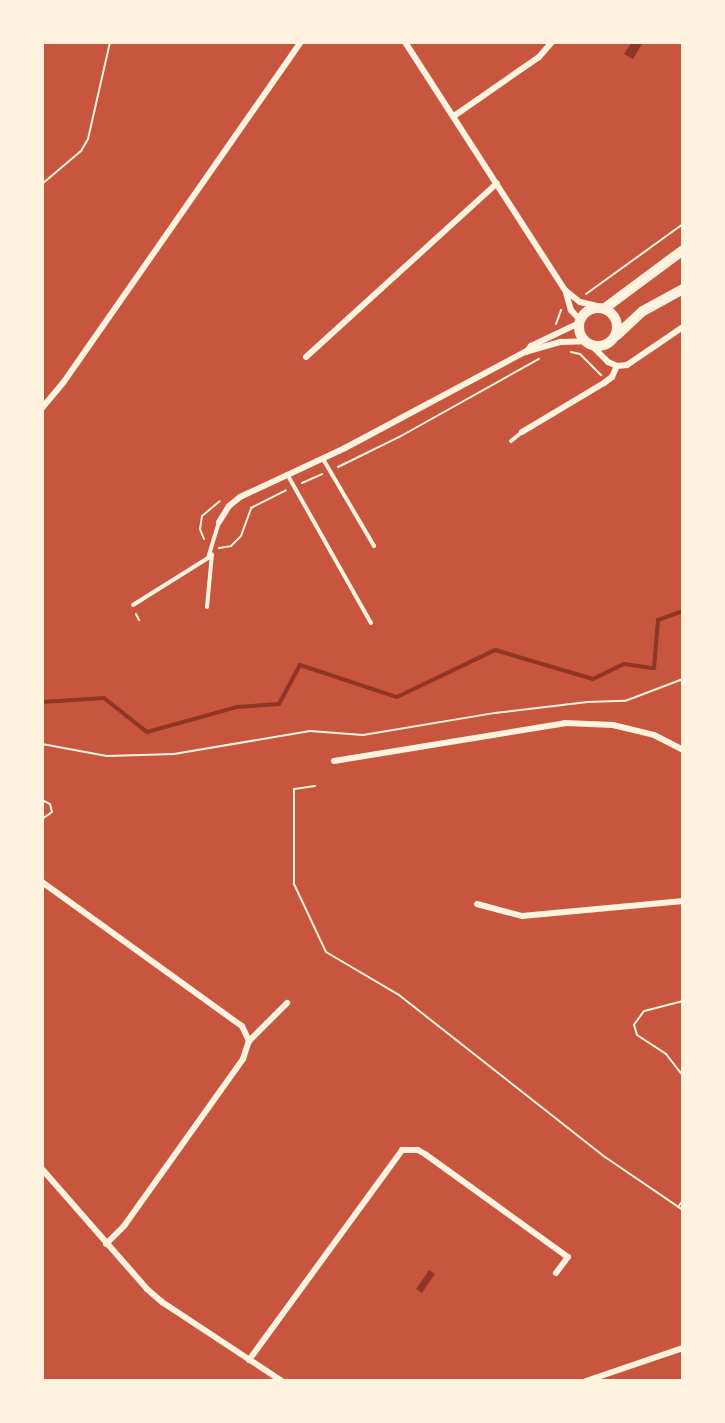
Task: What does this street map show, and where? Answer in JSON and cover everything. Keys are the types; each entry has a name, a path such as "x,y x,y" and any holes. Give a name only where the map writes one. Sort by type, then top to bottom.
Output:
{"street":[{"path":"42,408 63,383 301,42"},
{"path":"405,42 565,290 575,316 580,322 579,330 592,346 617,366 627,365 683,327"},
{"path":"454,116 539,57 552,42"},
{"path":"306,357 497,183"},
{"path":"525,352 531,346 580,322 589,310 604,308 683,250"},
{"path":"219,522 229,506 240,496 323,459 525,352 561,342 602,346 611,341 642,311 683,289"},
{"path":"565,290 577,301 604,308 617,320 617,332 611,341"},
{"path":"522,432 604,383 612,377 617,366"},
{"path":"334,761 565,723 613,725 644,732 683,750"},
{"path":"42,882 242,1026 249,1041"},
{"path":"477,904 522,916 683,901"},
{"path":"106,1244 124,1226 243,1059 249,1041 287,1002"},
{"path":"249,1360 402,1150 418,1150 425,1154 568,1257"},
{"path":"42,1169 139,1282 162,1302 282,1381"},
{"path":"556,1273 568,1257 577,1252"},
{"path":"586,1381 683,1348"}],"lane":[{"path":"511,441 522,432"},
{"path":"323,459 374,546"},
{"path":"286,474 371,623"},
{"path":"207,607 212,554 219,522"},
{"path":"133,606 212,554"}],"path":[{"path":"42,184 81,151 88,139 110,42"},
{"path":"577,301 683,224"},
{"path":"558,313 570,305"},
{"path":"563,353 580,354 600,374 607,376"},
{"path":"214,546 231,546 241,536 251,508 400,436 547,355"},
{"path":"43,746 107,756 174,754 310,731 363,735 495,713 625,700 683,679"},
{"path":"315,786 294,789 294,884 326,952 399,995 605,1157 683,1210"},
{"path":"42,800 50,804 52,812 42,819"},
{"path":"683,1001 644,1011 634,1025 638,1035 666,1054 683,1075"},
{"path":"678,1207 683,1200"}],"shaded area":[{"path":"632,42 643,42 633,59 624,54"},
{"path":"429,1270 435,1274 422,1293 416,1289"}],"waterway":[{"path":"42,702 104,698 147,732 237,707 279,704 300,665 397,697 495,650 593,679 624,664 654,668 658,620 683,611"}]}
